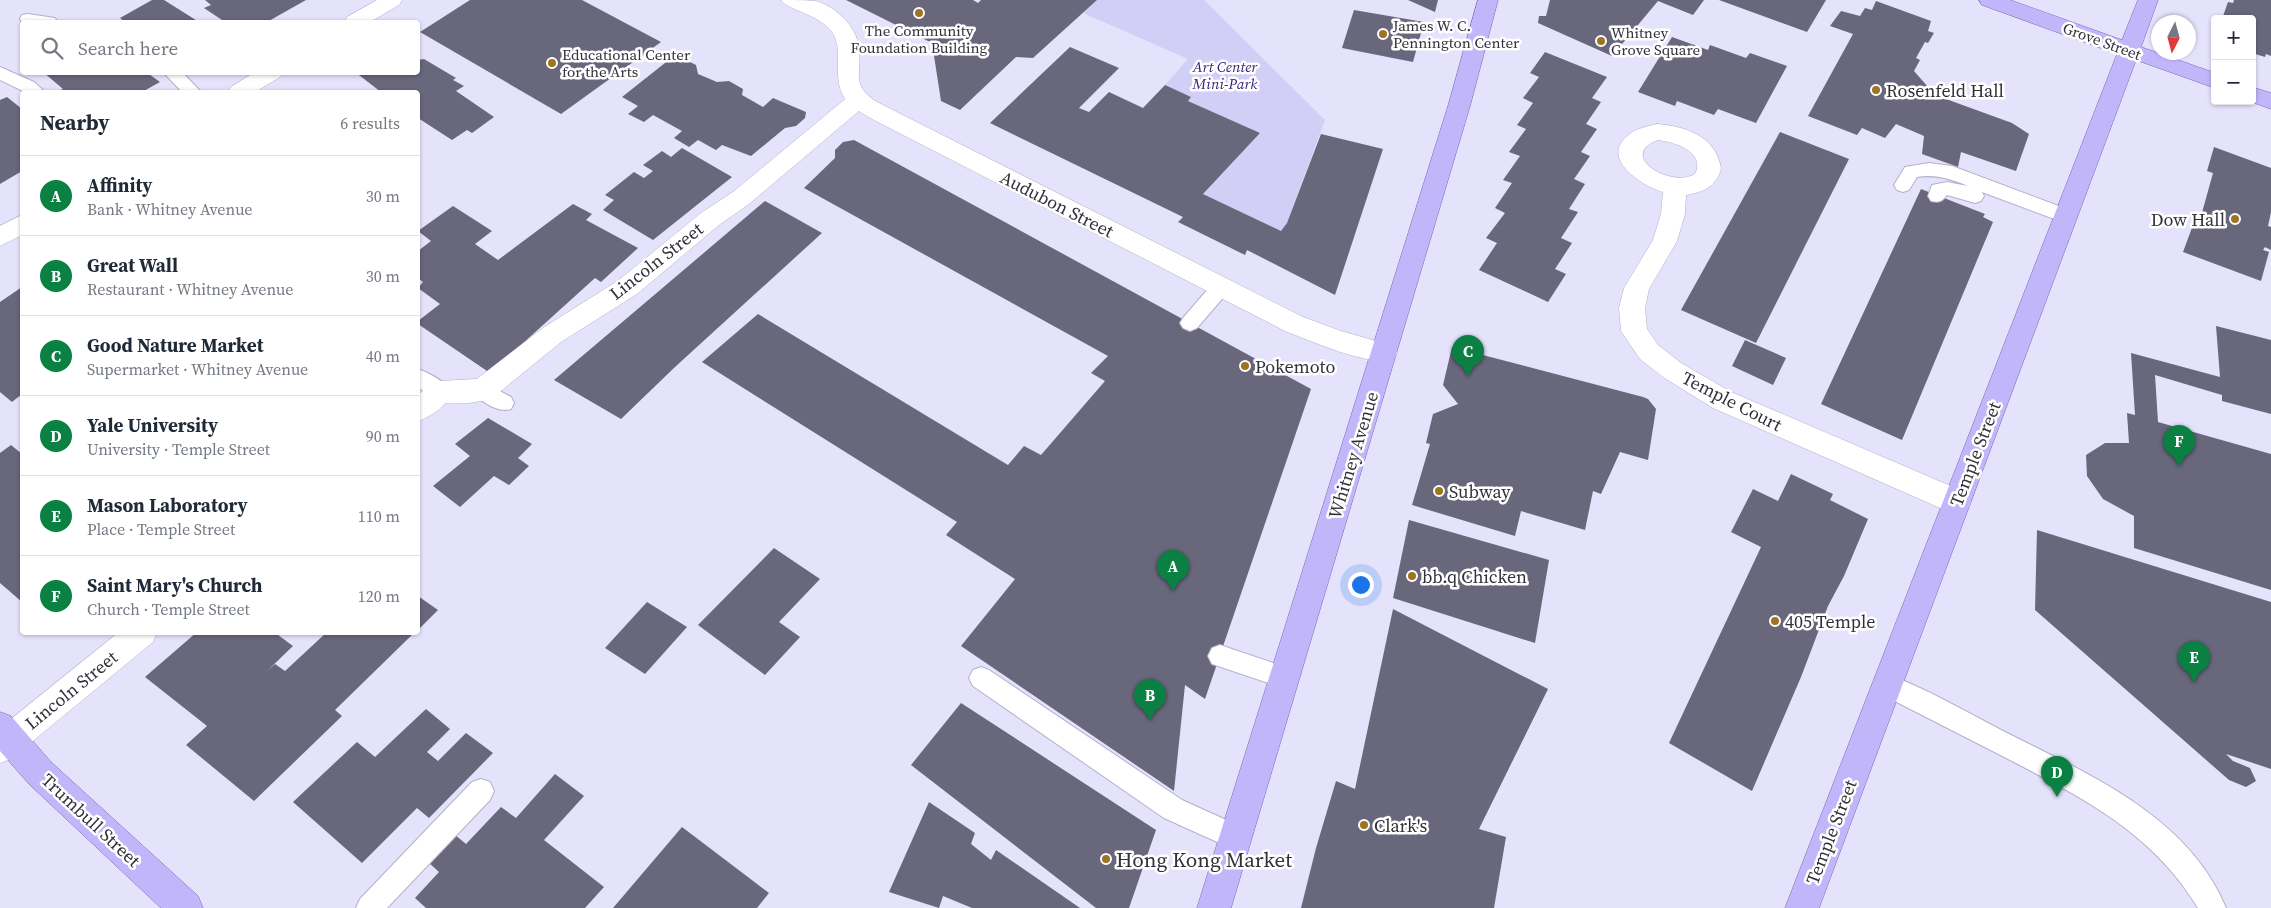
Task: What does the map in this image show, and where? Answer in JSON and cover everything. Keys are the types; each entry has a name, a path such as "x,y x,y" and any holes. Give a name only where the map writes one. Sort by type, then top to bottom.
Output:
{"main road":[{"name":"Whitney Avenue","path":"1214,908 1286,678 1459,106 1488,0"},
{"name":"Grove Street","path":"1989,0 2211,80"},
{"name":"Temple Street","path":"1802,908 2148,0"},
{"path":"2256,95 2271,101"},
{"name":"Trumbull Street","path":"4,738 186,908"}],"street":[{"path":"358,20 392,0"},
{"path":"791,0 825,13 845,35 848,46 847,80 858,100"},
{"path":"246,90 268,75"},
{"name":"Audubon Street","path":"858,100 940,146 1294,324 1336,340 1384,353"},
{"name":"Lincoln Street","path":"440,392 494,397 552,335 628,287 710,219 741,198 858,100"},
{"name":"Temple Court","path":"1675,187 1673,214 1665,242 1637,288 1632,308 1634,331 1648,352 1672,370 1722,400 1957,502"},
{"path":"0,237 20,225"},
{"path":"420,408 440,392"},
{"name":"Lincoln Street","path":"4,738 138,635"}],"lane":[{"path":"28,19 35,20"},
{"path":"0,73 33,90"},
{"path":"174,75 190,90"},
{"path":"1903,185 1911,172 1929,169 1946,172 2062,223"},
{"path":"1937,196 1938,190 1945,188 1958,189 2062,223"},
{"path":"1190,323 1221,287"},
{"path":"420,377 440,392"},
{"path":"1220,656 1286,678"},
{"path":"981,678 1173,809 1235,837"},
{"path":"1887,685 1943,712 2108,799 2150,828 2184,863 2213,908"},
{"path":"369,908 481,792"}],"green space":[{"name":"Art Center Mini-Park","path":"1097,0 1204,0 1325,120 1287,223 1281,231 1203,194 1260,133 1188,101 1165,85 1188,59 1083,13"}],"building":[{"path":"152,0 164,0 196,20 122,20 120,18"},
{"path":"205,0 306,0 271,20 222,20 204,8 211,5"},
{"name":"Educational Center for the Arts","path":"470,0 582,0 661,42 561,114 420,32"},
{"path":"846,0 973,0 978,3 981,0 1097,0 1033,58 1016,57 960,110 941,101 932,43"},
{"path":"1408,0 1438,0 1435,12"},
{"name":"Whitney Grove Square","path":"1550,0 1704,0 1693,15 1658,1 1612,56 1538,23 1539,16 1546,16"},
{"name":"Whitney Grove Square","path":"1719,0 1826,0 1807,32"},
{"path":"2234,0 2271,0 2271,56 2266,54 2265,57 2256,54 2256,15 2223,15 2228,2 2233,3"},
{"name":"Rosenfeld Hall","path":"1876,1 1931,21 1928,31 1934,33 1928,43 1925,42 1916,58 1920,60 1914,71 1935,95 2012,123 2029,134 2016,171 1961,152 1958,167 1922,154 1924,136 1896,124 1885,138 1862,128 1857,135 1808,116 1853,34 1830,26 1841,11 1860,16 1865,8 1872,10"},
{"name":"James W. C. Pennington Center","path":"1354,10 1424,22 1413,62 1342,48"},
{"path":"1672,37 1708,50 1710,45 1746,58 1750,53 1787,66 1756,123 1718,109 1714,115 1677,101 1675,106 1638,92"},
{"path":"1070,47 1119,68 1079,108 1089,112 1109,92 1143,108 1165,85 1191,97 1188,101 1260,133 1203,194 1281,231 1287,223 1321,134 1383,149 1335,295 1247,250 1245,255 1178,222 1183,217 990,123"},
{"path":"1545,52 1607,77 1592,98 1601,102 1586,124 1597,129 1581,152 1590,156 1574,179 1585,184 1569,209 1578,212 1561,238 1572,243 1555,269 1566,274 1548,302 1479,270 1497,243 1486,238 1505,213 1495,208 1512,183 1503,180 1520,156 1509,152 1526,129 1517,125 1533,103 1523,98 1539,77 1530,73"},
{"path":"424,59 456,78 453,80 464,86 456,91 494,117 472,133 467,130 452,140 420,119 420,90 378,90 359,75 420,75 420,60"},
{"path":"670,59 674,61 684,59 696,65 698,74 717,82 729,81 743,89 742,95 763,107 773,98 806,112 805,118 796,126 785,128 751,156 722,145 716,150 698,140 689,147 674,138 682,131 653,115 644,122 628,114 638,106 622,97"},
{"path":"47,75 150,75 160,82 146,90 61,90 63,89"},
{"path":"7,97 20,107 20,172 0,184 0,100"},
{"path":"1780,132 1849,159 1756,343 1681,310"},
{"path":"854,140 1311,389 1205,699 1185,685 1174,791 961,646 1015,579 946,535 957,522 702,362 758,314 1008,465 1024,446 1041,455 1105,381 1091,373 1108,356 804,188 835,158 835,150 843,142"},
{"name":"Dow Hall","path":"2214,147 2271,168 2271,212 2268,226 2271,227 2271,250 2265,247 2263,250 2269,252 2261,281 2183,252 2193,225 2198,227 2213,173 2207,171"},
{"path":"682,148 732,177 653,240 603,210 614,200 605,195 634,172 644,178 653,171 643,165 662,151 671,157"},
{"path":"1921,189 1985,214 1983,217 1993,222 1902,440 1821,404"},
{"path":"765,201 822,233 621,419 554,380"},
{"path":"573,204 592,214 586,220 638,248 601,282 595,278 490,373 420,325 420,319 440,304 420,289 423,282 420,280 420,249 431,241 420,233 420,230 453,206 492,231 475,244 498,260"},
{"path":"20,288 20,396 12,402 0,392 0,302"},
{"path":"2216,326 2271,340 2271,414 2222,401 2222,395 2155,375 2158,422 2271,454 2271,590 2134,548 2134,516 2103,499 2087,476 2086,455 2105,443 2129,443 2127,413 2135,415 2131,353 2220,377"},
{"path":"1745,340 1786,358 1773,385 1732,366"},
{"path":"1452,347 1648,399 1656,409 1648,460 1620,452 1601,494 1593,491 1585,530 1521,511 1515,536 1412,505 1430,444 1426,443 1433,414 1458,404 1443,385"},
{"path":"488,418 532,444 518,458 529,466 509,485 494,476 460,507 433,486 470,456 455,444"},
{"path":"11,445 20,452 20,600 0,583 0,453"},
{"path":"1791,474 1833,494 1830,500 1868,519 1844,576 1828,606 1801,677 1752,791 1669,743 1761,547 1731,532 1753,489 1778,501"},
{"path":"1409,520 1549,560 1535,643 1393,598"},
{"path":"2037,530 2271,602 2271,769 2226,754 2233,761 2250,768 2256,781 2246,787 2229,780 2035,610"},
{"path":"774,548 820,579 779,622 800,637 765,675 698,625"},
{"path":"420,597 438,610 420,628"},
{"path":"647,602 687,627 645,674 605,648"},
{"path":"1393,609 1548,689 1479,829 1506,837 1494,908 1301,908 1336,781 1355,789"},
{"path":"194,635 278,635 293,646 266,672 275,664 285,671 324,635 412,635 335,710 342,716 254,801 186,745 207,726 145,677"},
{"path":"961,703 1156,830 1129,908 1096,908 911,765"},
{"path":"426,709 450,729 427,752 438,761 466,733 493,753 429,818 417,808 362,863 293,802 357,742 375,757"},
{"path":"555,774 584,796 544,840 604,887 585,908 426,908 415,898 439,872 428,862 454,834 466,844 501,807 516,818"},
{"path":"929,802 975,833 971,844 991,860 996,850 1080,908 972,908 943,896 939,908 889,892"},
{"path":"682,827 769,893 757,908 613,908"}],"place":[{"name":"The Community Foundation Building","path":"919,13"},
{"name":"James W. C. Pennington Center","path":"1383,34"},
{"name":"Whitney Grove Square","path":"1601,41"},
{"name":"Educational Center for the Arts","path":"552,63"},
{"name":"Rosenfeld Hall","path":"1876,90"},
{"name":"Dow Hall","path":"2235,219"},
{"name":"Pokemoto","path":"1245,366"},
{"name":"Good Nature Market","path":"1468,376"},
{"name":"Saint Mary's Church","path":"2179,466"},
{"name":"Subway","path":"1439,491"},
{"name":"bb.q Chicken","path":"1412,576"},
{"name":"Affinity","path":"1173,591"},
{"name":"405 Temple","path":"1775,621"},
{"name":"Mason Laboratory","path":"2194,682"},
{"name":"Great Wall","path":"1150,720"},
{"name":"Yale University","path":"2057,797"},
{"name":"Clark's","path":"1364,825"},
{"name":"Hong Kong Market","path":"1106,859"}]}
